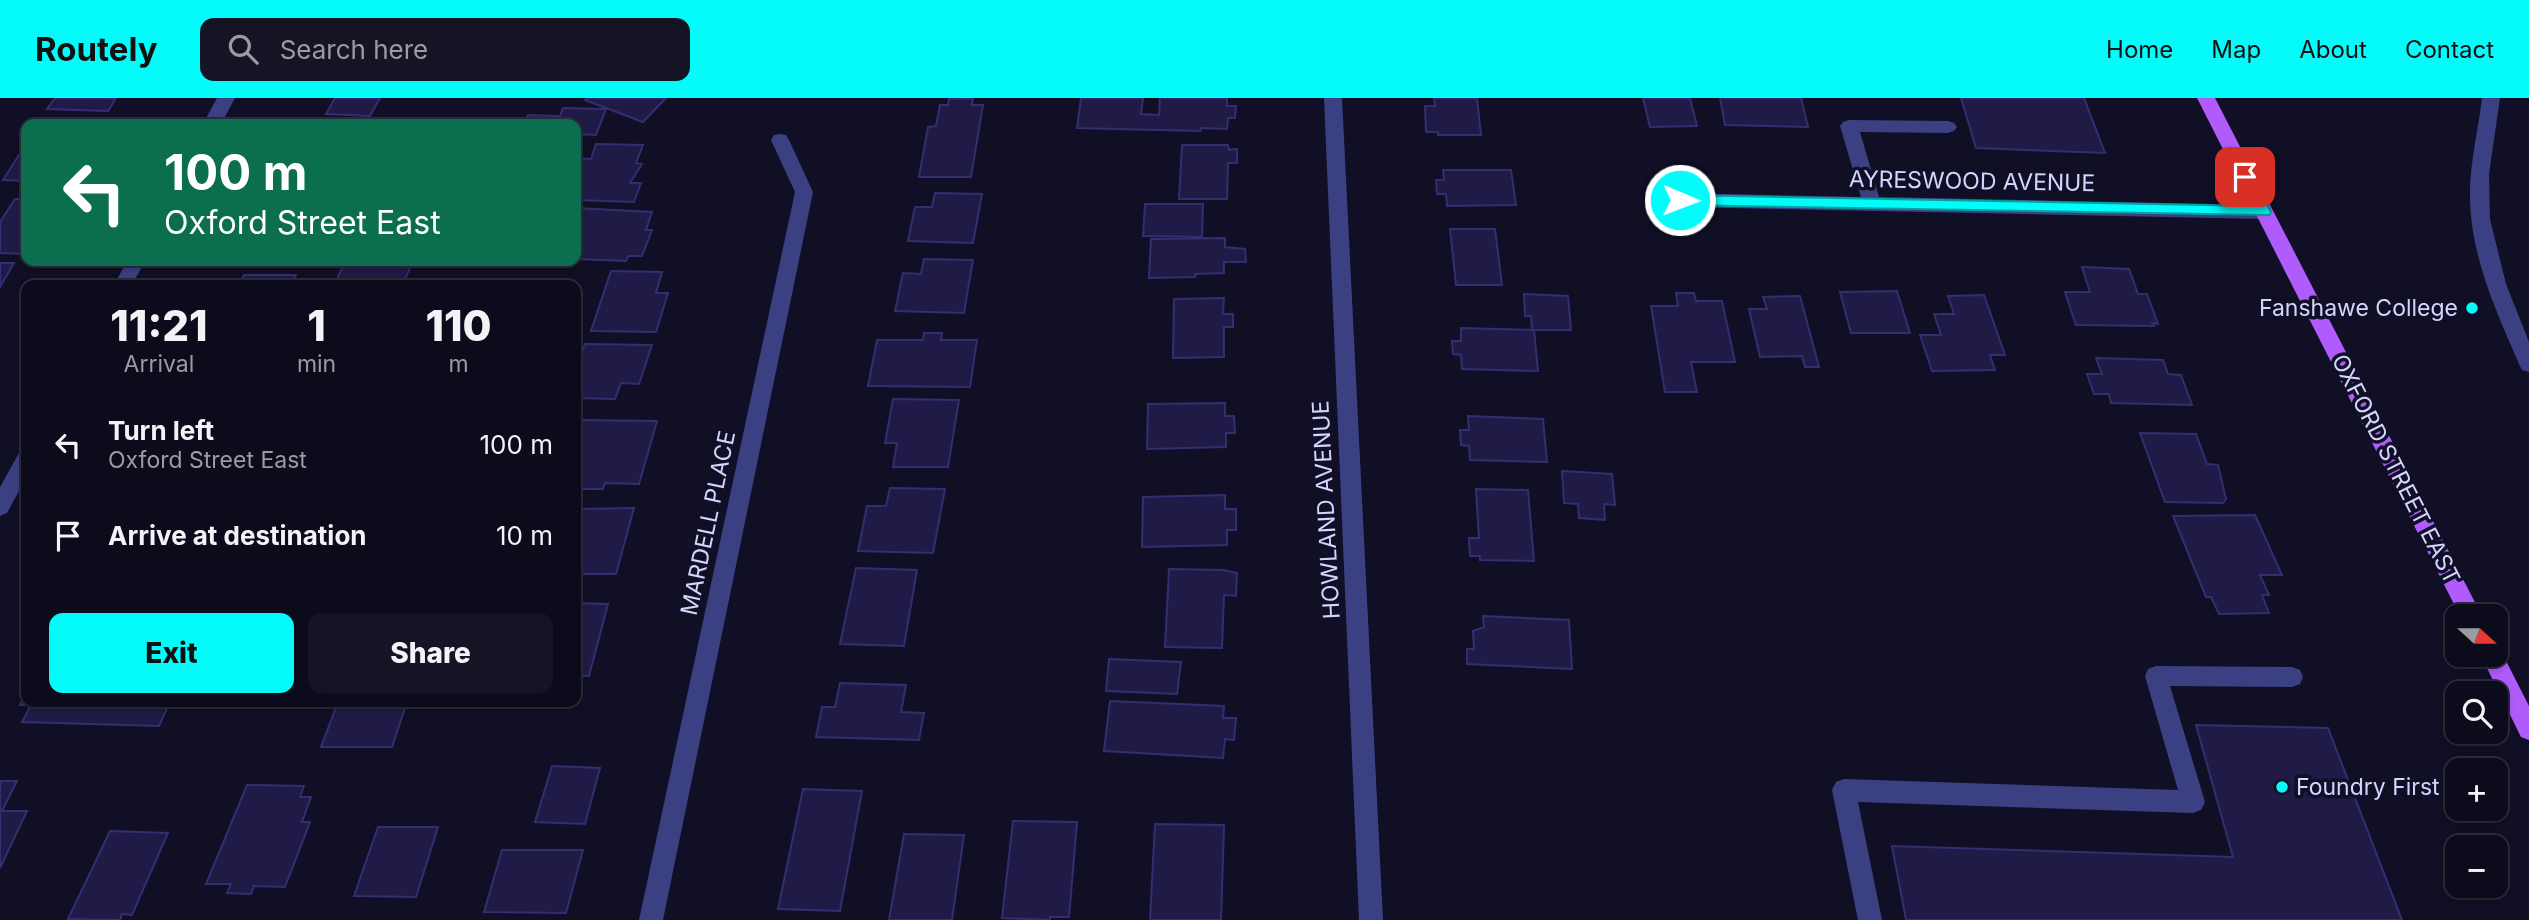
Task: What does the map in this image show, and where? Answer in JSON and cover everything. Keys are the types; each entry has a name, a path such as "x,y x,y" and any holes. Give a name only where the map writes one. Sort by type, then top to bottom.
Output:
{"main road":[{"name":"OXFORD STREET EAST","path":"2206,98 2465,604"},
{"path":"2498,667 2529,729"}],"street":[{"path":"215,119 226,98"},
{"name":"HOWLAND AVENUE","path":"1333,98 1371,920"},
{"path":"2491,98 2479,202 2489,254 2514,331 2529,364"},
{"path":"1872,204 1849,125 1948,127"},
{"name":"MARDELL PLACE","path":"651,920 804,191 780,140"},
{"name":"AYRESWOOD AVENUE","path":"1680,200 2264,212"},
{"path":"0,507 21,468"},
{"path":"1870,920 1844,790 2193,802 2156,676 2292,677"}],"building":[{"path":"55,98 116,98 108,111 47,109"},
{"path":"335,98 380,98 370,116 326,114"},
{"path":"666,98 643,122 585,100"},
{"path":"973,98 972,105 983,105 971,177 919,177 928,127 936,126 940,105 948,105 949,99"},
{"path":"1081,98 1143,98 1141,114 1159,115 1160,98 1227,98 1227,106 1236,106 1235,118 1228,118 1227,129 1201,128 1200,131 1077,128"},
{"path":"1434,98 1477,98 1481,135 1438,135 1438,132 1426,132 1425,106 1435,106"},
{"path":"1643,98 1690,98 1697,126 1650,127"},
{"path":"1720,98 1801,98 1808,127 1725,125"},
{"path":"1961,98 2084,98 2105,153 1976,148"},
{"path":"563,108 606,109 596,135 581,134 581,119 526,119 528,115 560,116"},
{"path":"596,144 643,145 636,163 642,164 630,183 641,183 634,202 581,200 581,158 591,159"},
{"path":"1182,145 1228,145 1229,150 1237,149 1237,163 1228,163 1227,199 1179,199"},
{"path":"21,152 21,181 3,180"},
{"path":"1443,170 1511,170 1516,205 1447,206 1446,194 1437,194 1436,180 1444,180"},
{"path":"935,193 982,194 973,243 908,241 915,207 932,207"},
{"path":"15,199 21,199 21,254 0,253 0,222"},
{"path":"1145,204 1203,204 1202,237 1143,236"},
{"path":"581,208 652,212 646,230 652,230 642,256 628,256 626,261 581,259"},
{"path":"1450,229 1495,229 1502,285 1456,285"},
{"path":"1225,238 1225,247 1245,249 1246,262 1224,262 1224,273 1149,278 1151,239"},
{"path":"924,259 973,260 964,313 895,311 903,273 921,274"},
{"path":"0,263 14,263 0,287"},
{"path":"343,266 411,266 404,280 336,280"},
{"path":"2082,267 2129,269 2138,294 2147,294 2158,324 2076,325 2065,292 2090,292"},
{"path":"611,271 662,272 656,293 668,293 656,332 591,331"},
{"path":"244,275 296,275 294,280 242,280"},
{"path":"1897,291 1910,333 1851,333 1840,292"},
{"path":"1676,293 1694,293 1696,301 1722,301 1735,362 1691,362 1697,392 1665,392 1651,306 1678,306"},
{"path":"1524,294 1568,296 1571,330 1532,330 1531,316 1525,316"},
{"path":"1984,295 2005,355 1990,355 1995,370 1932,371 1920,335 1941,335 1934,314 1954,314 1948,296"},
{"path":"1800,296 1819,367 1805,367 1802,356 1760,357 1749,309 1767,309 1763,297"},
{"path":"1224,298 1223,314 1233,314 1233,327 1224,327 1224,357 1173,358 1174,299"},
{"path":"1461,328 1534,330 1538,371 1462,369 1461,355 1453,354 1452,341 1461,341"},
{"path":"924,333 942,333 941,340 977,340 970,387 868,386 877,340 923,340"},
{"path":"585,344 652,345 639,384 621,383 615,399 581,398 581,356"},
{"path":"2096,358 2163,360 2168,374 2181,375 2192,405 2111,403 2109,394 2094,394 2087,374 2102,374"},
{"path":"893,399 959,400 948,467 893,467 897,443 885,443"},
{"path":"1225,403 1225,416 1234,416 1235,433 1226,433 1226,447 1147,449 1148,404"},
{"path":"1468,416 1543,419 1547,462 1470,460 1469,446 1461,445 1460,430 1469,430"},
{"path":"581,420 657,421 639,484 605,483 603,489 581,489"},
{"path":"2140,433 2196,434 2207,464 2218,465 2226,499 2223,503 2165,502"},
{"path":"1562,471 1612,474 1615,505 1604,504 1605,520 1579,518 1578,504 1564,503"},
{"path":"890,488 945,489 933,553 858,551 867,506 886,506"},
{"path":"1476,489 1528,490 1534,561 1480,560 1480,556 1470,556 1469,538 1479,538"},
{"path":"1225,495 1225,509 1236,509 1236,530 1227,530 1227,545 1142,547 1143,497"},
{"path":"634,508 616,574 581,574 581,509"},
{"path":"2255,515 2282,575 2260,575 2269,595 2262,595 2269,613 2219,614 2211,597 2206,597 2173,516"},
{"path":"856,568 917,570 904,646 840,644"},
{"path":"1169,569 1224,570 1237,573 1236,596 1224,595 1222,648 1165,647"},
{"path":"581,603 608,604 589,676 581,676"},
{"path":"1483,616 1569,620 1572,669 1467,664 1467,649 1474,649 1473,631 1484,627"},
{"path":"1109,659 1181,662 1177,694 1106,691"},
{"path":"840,683 906,685 901,712 924,713 919,740 816,737 822,707 835,707"},
{"path":"1110,701 1224,706 1223,718 1236,718 1234,740 1225,739 1223,758 1104,751"},
{"path":"30,707 168,707 159,726 22,722"},
{"path":"336,707 405,707 392,747 321,747"},
{"name":"Foundry First","path":"2196,725 2328,728 2402,920 1906,920 1892,846 2233,857"},
{"path":"552,766 600,768 585,824 535,822"},
{"path":"0,781 17,781 2,811 27,811 0,868"},
{"path":"247,785 304,786 300,797 311,797 302,822 310,822 285,887 254,886 251,894 227,893 231,884 206,884"},
{"path":"803,789 862,791 840,911 778,909"},
{"path":"1013,821 1077,822 1069,917 1050,917 1050,920 1002,918"},
{"path":"1155,824 1224,825 1221,920 1150,920"},
{"path":"378,827 438,827 416,897 354,896"},
{"path":"110,831 168,833 132,915 122,914 120,920 68,919"},
{"path":"904,834 964,835 952,920 889,920"},
{"path":"502,850 583,850 566,913 484,912"}],"place":[{"name":"Fanshawe College","path":"2472,308"},
{"name":"Foundry First","path":"2282,787"}],"route":[{"path":"1680,200 2264,212 2245,177"}]}
